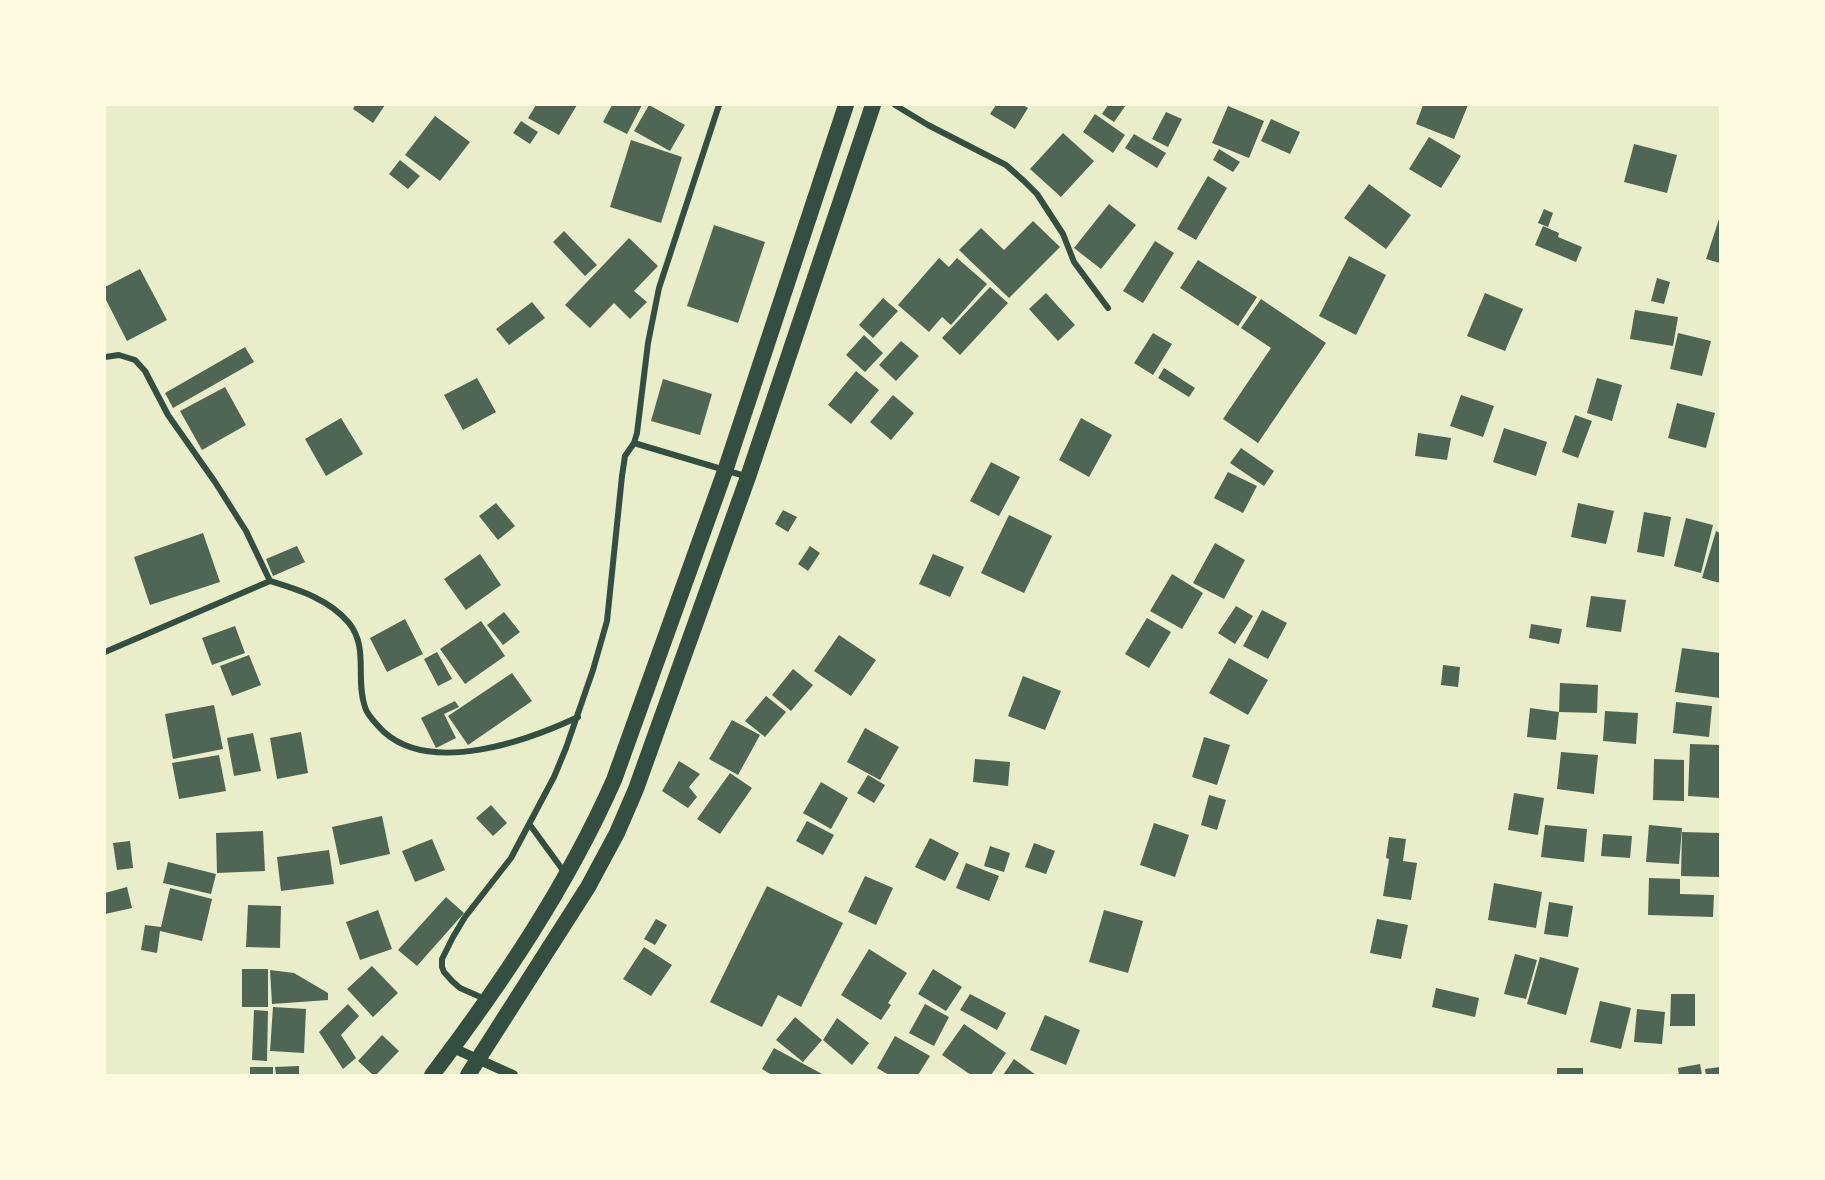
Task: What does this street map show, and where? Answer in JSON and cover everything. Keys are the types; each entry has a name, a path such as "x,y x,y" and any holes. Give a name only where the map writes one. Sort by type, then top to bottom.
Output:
{"highway":[{"path":"432,1075 488,1000 567,875 614,780 725,471 846,105"},
{"path":"468,1075 570,917 617,833 636,789 748,477 873,105"}],"street":[{"path":"488,1000 460,988 452,981 444,972 442,959 465,918 511,858 530,825 554,777 578,717 606,621 622,476 626,456 637,433 648,343 659,288 719,105"},
{"path":"895,105 928,125 1006,165 1024,181 1037,194 1063,234 1074,262 1108,308"},
{"path":"105,357 119,355 135,360 145,371 173,424 215,482 246,531 270,581"},
{"path":"634,443 748,477"},
{"path":"105,652 270,581 308,593 332,607 350,624 360,643 365,708 379,727 394,740 408,747 425,752 445,752 492,747 521,740 578,717"},
{"path":"530,825 567,875"},
{"path":"453,1048 513,1075"}],"building":[{"path":"355,105 385,105 373,123 353,109"},
{"path":"536,105 577,105 559,135 528,118"},
{"path":"612,105 642,105 627,134 603,122"},
{"path":"649,105 685,125 670,151 634,131"},
{"path":"996,105 1023,105 1028,108 1015,129 990,114"},
{"path":"1108,105 1126,105 1114,122 1102,114"},
{"path":"1423,105 1468,105 1454,139 1416,124"},
{"path":"1228,106 1264,121 1249,158 1212,143"},
{"path":"1166,112 1182,119 1168,147 1152,139"},
{"path":"1095,114 1125,135 1113,153 1083,132"},
{"path":"435,116 470,142 440,181 405,155"},
{"path":"1271,119 1300,132 1290,154 1261,141"},
{"path":"521,121 538,132 530,144 513,133"},
{"path":"1063,133 1094,161 1061,197 1030,169"},
{"path":"1134,134 1166,153 1157,168 1125,148"},
{"path":"1429,137 1461,156 1441,188 1409,169"},
{"path":"631,140 682,157 661,223 610,207"},
{"path":"1634,144 1677,155 1667,193 1624,182"},
{"path":"1219,149 1240,162 1233,172 1213,160"},
{"path":"400,160 420,176 408,189 389,174"},
{"path":"1208,176 1227,188 1196,240 1177,229"},
{"path":"1369,184 1411,215 1386,249 1344,218"},
{"path":"1109,204 1136,225 1101,269 1074,248"},
{"path":"1544,209 1553,213 1548,227 1538,223"},
{"path":"1720,216 1720,263 1706,259"},
{"path":"1033,221 1060,247 1009,298 959,250 981,228 1004,250"},
{"path":"714,225 765,242 738,323 687,306"},
{"path":"1543,226 1559,233 1558,237 1582,247 1576,262 1535,245"},
{"path":"564,231 597,265 585,276 553,242"},
{"path":"629,238 658,266 634,291 647,302 630,319 614,303 590,328 565,305"},
{"path":"1155,241 1174,253 1143,303 1123,291"},
{"path":"1349,256 1386,275 1356,335 1319,316"},
{"path":"939,258 949,267 957,258 987,284 951,325 942,317 929,332 898,305"},
{"path":"1198,260 1257,297 1238,326 1180,288"},
{"path":"140,269 167,320 127,341 105,298 105,287"},
{"path":"1657,278 1670,282 1664,304 1651,301"},
{"path":"990,287 1008,303 960,355 942,338"},
{"path":"1046,293 1075,325 1058,341 1029,309"},
{"path":"1485,293 1523,309 1505,351 1467,336"},
{"path":"883,298 898,311 873,338 859,325"},
{"path":"1261,299 1326,343 1258,443 1223,419 1271,348 1241,328"},
{"path":"532,302 545,318 509,345 496,329"},
{"path":"1635,310 1678,317 1673,346 1630,339"},
{"path":"1153,333 1172,344 1153,375 1134,363"},
{"path":"1678,333 1711,341 1702,376 1670,369"},
{"path":"864,335 883,353 865,372 846,355"},
{"path":"901,341 919,356 896,381 879,365"},
{"path":"245,347 254,362 173,408 165,393"},
{"path":"1164,368 1195,388 1189,397 1158,378"},
{"path":"856,371 879,390 851,424 828,405"},
{"path":"477,378 496,412 463,430 444,395"},
{"path":"1597,378 1622,385 1612,421 1587,413"},
{"path":"663,379 712,394 700,435 651,421"},
{"path":"225,387 246,425 202,450 180,411"},
{"path":"893,395 914,413 891,440 870,422"},
{"path":"1461,395 1494,406 1483,437 1450,426"},
{"path":"1677,403 1715,413 1706,448 1668,438"},
{"path":"1575,415 1592,421 1578,458 1562,452"},
{"path":"341,418 363,454 326,476 305,439"},
{"path":"1081,418 1112,435 1089,477 1059,460"},
{"path":"1504,428 1547,442 1536,476 1493,462"},
{"path":"1418,433 1451,438 1447,460 1415,456"},
{"path":"1241,448 1274,471 1264,486 1230,463"},
{"path":"991,462 1020,477 999,516 970,501"},
{"path":"1228,472 1257,486 1243,513 1214,498"},
{"path":"496,503 515,526 498,540 479,516"},
{"path":"1578,503 1614,511 1606,544 1571,537"},
{"path":"783,510 797,517 788,532 775,524"},
{"path":"1644,512 1671,517 1664,557 1637,552"},
{"path":"1009,515 1052,536 1024,593 981,573"},
{"path":"1686,518 1713,525 1701,573 1674,566"},
{"path":"1716,531 1720,533 1720,583 1702,578"},
{"path":"203,533 220,582 150,605 134,557"},
{"path":"1215,543 1245,560 1224,599 1193,583"},
{"path":"297,546 305,562 273,576 266,559"},
{"path":"810,546 820,553 808,571 798,564"},
{"path":"480,554 501,585 466,610 444,579"},
{"path":"933,554 964,567 950,597 919,584"},
{"path":"1172,574 1203,593 1182,629 1150,611"},
{"path":"1591,596 1626,600 1621,632 1586,627"},
{"path":"1236,606 1253,616 1235,644 1218,633"},
{"path":"1262,610 1287,623 1268,659 1243,646"},
{"path":"504,612 520,632 503,645 487,625"},
{"path":"1147,618 1171,632 1149,668 1125,654"},
{"path":"405,619 423,654 387,672 370,638"},
{"path":"481,621 505,656 465,684 440,649"},
{"path":"1531,624 1562,629 1559,644 1529,638"},
{"path":"235,626 245,653 212,665 202,638"},
{"path":"839,635 876,660 851,696 814,671"},
{"path":"1682,648 1720,653 1720,698 1675,692"},
{"path":"437,652 452,679 438,686 424,659"},
{"path":"249,655 261,685 232,696 220,666"},
{"path":"1229,658 1268,680 1248,715 1209,693"},
{"path":"1443,665 1460,667 1458,687 1441,685"},
{"path":"793,669 813,685 791,711 772,695"},
{"path":"512,673 532,701 468,745 448,716"},
{"path":"1023,676 1061,691 1045,730 1008,716"},
{"path":"1560,683 1598,685 1597,713 1559,712"},
{"path":"766,696 786,712 765,737 745,721"},
{"path":"455,701 459,707 444,714 456,738 436,748 421,718"},
{"path":"1676,702 1712,706 1709,737 1673,733"},
{"path":"214,705 223,749 173,759 165,714"},
{"path":"1530,708 1559,712 1556,740 1527,737"},
{"path":"1605,711 1638,713 1636,744 1603,741"},
{"path":"732,720 760,735 738,775 709,759"},
{"path":"865,728 899,747 880,780 847,762"},
{"path":"301,732 308,773 277,779 270,738"},
{"path":"253,733 261,771 234,776 227,738"},
{"path":"1204,737 1230,745 1217,785 1192,777"},
{"path":"1690,744 1720,745 1720,798 1688,796"},
{"path":"1561,752 1598,755 1594,794 1557,789"},
{"path":"219,755 226,791 179,799 172,763"},
{"path":"975,759 1010,762 1008,786 973,782"},
{"path":"1654,759 1684,760 1684,801 1653,800"},
{"path":"679,761 700,774 689,787 697,797 688,808 662,791"},
{"path":"730,773 752,788 720,834 697,819"},
{"path":"868,775 885,785 874,803 857,793"},
{"path":"821,782 848,798 831,829 803,813"},
{"path":"1514,793 1544,798 1538,835 1508,830"},
{"path":"1209,795 1226,800 1217,830 1201,825"},
{"path":"491,805 507,823 493,836 476,818"},
{"path":"382,816 390,854 340,865 332,827"},
{"path":"807,821 834,835 823,855 796,841"},
{"path":"1154,823 1189,835 1175,877 1140,865"},
{"path":"1545,825 1587,829 1584,862 1541,857"},
{"path":"1649,825 1682,828 1679,864 1646,862"},
{"path":"263,831 265,871 217,873 216,833"},
{"path":"1682,832 1719,833 1720,877 1681,876"},
{"path":"1603,834 1632,836 1630,858 1601,856"},
{"path":"1389,837 1406,839 1403,861 1417,863 1411,900 1383,896 1389,859 1386,858"},
{"path":"930,838 959,853 945,881 915,867"},
{"path":"432,839 445,870 415,882 402,851"},
{"path":"130,841 133,868 117,870 113,843"},
{"path":"1034,843 1055,851 1046,874 1025,867"},
{"path":"990,846 1010,853 1004,872 984,866"},
{"path":"329,850 334,884 281,891 277,857"},
{"path":"168,862 216,874 211,894 163,883"},
{"path":"966,863 999,876 989,901 956,888"},
{"path":"865,876 893,888 876,925 848,912"},
{"path":"1649,878 1680,879 1680,894 1714,895 1713,917 1648,915"},
{"path":"1494,883 1542,892 1536,928 1488,920"},
{"path":"767,886 843,923 801,1007 778,995 762,1027 710,1002"},
{"path":"127,887 132,908 105,914 105,893"},
{"path":"170,888 212,899 202,941 160,931 157,953 141,950 145,925 161,927"},
{"path":"446,897 464,913 417,966 398,950"},
{"path":"1549,902 1573,906 1568,937 1544,934"},
{"path":"248,905 281,906 280,948 246,947"},
{"path":"378,910 392,949 360,960 346,922"},
{"path":"1104,910 1143,921 1128,973 1089,962"},
{"path":"656,919 667,925 655,945 644,939"},
{"path":"1377,919 1408,925 1401,959 1370,953"},
{"path":"644,947 672,965 651,996 623,979"},
{"path":"869,949 907,973 888,1003 891,1005 881,1020 841,995"},
{"path":"1515,954 1537,960 1526,999 1504,994"},
{"path":"1540,957 1579,968 1566,1015 1527,1004"},
{"path":"372,966 398,993 373,1017 347,989"},
{"path":"242,969 268,969 268,1007 242,1007"},
{"path":"933,969 962,987 946,1011 918,994"},
{"path":"270,970 294,973 328,993 328,1000 272,1004"},
{"path":"1436,988 1479,998 1475,1017 1432,1007"},
{"path":"970,994 1006,1013 997,1030 960,1010"},
{"path":"1671,994 1695,994 1695,1026 1670,1026"},
{"path":"1600,1001 1631,1008 1621,1049 1590,1042"},
{"path":"348,1004 359,1016 341,1035 356,1058 343,1069 319,1032"},
{"path":"925,1004 949,1017 934,1046 909,1033"},
{"path":"273,1007 306,1009 304,1053 270,1051"},
{"path":"1637,1009 1665,1012 1662,1044 1634,1042"},
{"path":"254,1010 268,1011 267,1061 252,1060"},
{"path":"1045,1015 1080,1030 1066,1065 1030,1050"},
{"path":"795,1017 822,1040 803,1062 776,1040"},
{"path":"837,1018 869,1043 852,1065 823,1040"},
{"path":"964,1024 1006,1053 991,1075 971,1075 942,1055"},
{"path":"382,1035 399,1051 376,1075 373,1075 358,1061"},
{"path":"895,1036 930,1056 918,1075 889,1075 877,1068"},
{"path":"774,1048 824,1075 772,1075 762,1069"},
{"path":"1014,1059 1036,1075 1003,1075"},
{"path":"1700,1064 1702,1075 1679,1075 1678,1068"},
{"path":"299,1066 299,1075 276,1075 275,1067"},
{"path":"250,1067 273,1067 273,1075 250,1075"},
{"path":"1720,1067 1720,1075 1706,1075 1705,1069"},
{"path":"1557,1068 1583,1068 1583,1075 1557,1075"}]}
